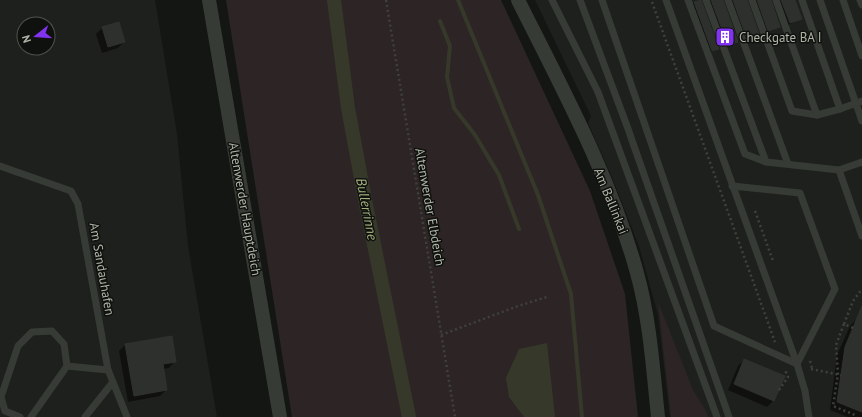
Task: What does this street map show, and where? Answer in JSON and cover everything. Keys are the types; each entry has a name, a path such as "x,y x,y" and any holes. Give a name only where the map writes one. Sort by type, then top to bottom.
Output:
{"street":[{"name":"Altenwerder Hauptdeich","path":"210,0 280,417"},
{"name":"Am Ballinkai","path":"518,0 577,121 626,239 645,306 658,417"}],"lane":[{"path":"552,0 598,92 716,417"},
{"path":"580,0 627,126 729,417"},
{"path":"602,0 714,326 797,364"},
{"path":"666,0 797,364 806,397 809,417"},
{"path":"688,0 745,154 766,162 839,170 862,162"},
{"path":"706,0 766,162"},
{"path":"728,0 788,164"},
{"path":"752,0 792,111 817,115 859,102"},
{"path":"776,0 817,115"},
{"path":"802,0 840,109"},
{"path":"820,0 859,102 862,121"},
{"path":"843,0 862,56"},
{"path":"860,0 862,4"},
{"name":"Am Sandauhafen","path":"0,166 71,191 78,204 108,370 127,417"},
{"path":"839,170 862,236"},
{"path":"732,186 800,193 835,289 797,364"},
{"path":"20,417 5,411 1,397 18,346 32,332 52,331 64,344 67,366 31,417"},
{"path":"67,366 108,370"},
{"path":"85,417 113,382"}],"path":[{"name":"Altenwerder Elbdeich","path":"386,0 455,417"},
{"path":"652,2 788,378"},
{"path":"755,211 773,263"},
{"path":"855,415 833,406 839,375 836,345 853,301 862,290"},
{"path":"441,335 518,306 547,298"},
{"path":"844,324 853,328"},
{"path":"806,348 812,368"},
{"path":"779,390 788,378 812,368 839,375"}],"shaded area":[{"path":"0,0 155,0 177,134 188,246 217,417 0,417"},
{"path":"226,0 501,0 590,191 625,294 638,417 292,417"},
{"path":"535,0 862,0 862,417 670,417 658,315 639,246 611,175 588,123 591,116"},
{"path":"658,302 693,390 705,409 708,417 671,417"},
{"path":"547,343 555,417 524,417 509,397 506,378 519,349"}],"building":[{"path":"701,0 719,49 712,51 694,2"},
{"path":"711,0 723,0 738,42 728,45"},
{"path":"733,0 747,0 759,34 747,39"},
{"path":"757,0 771,0 780,27 768,31"},
{"path":"781,0 795,0 802,19 790,23"},
{"path":"119,22 125,42 108,47 102,27"},
{"path":"862,306 862,412 837,402 845,347"},
{"path":"172,336 176,362 163,364 167,390 134,396 125,344"},
{"path":"744,359 785,376 774,401 734,384"}],"waterway":[{"name":"Bullerrinne","path":"334,0 348,108 409,417"},
{"path":"458,0 538,195 571,294 582,417"},
{"path":"440,21 450,46 447,77 454,108 475,135 499,175 519,229"}],"place":[{"name":"Checkgate BA I","path":"725,37"}]}
